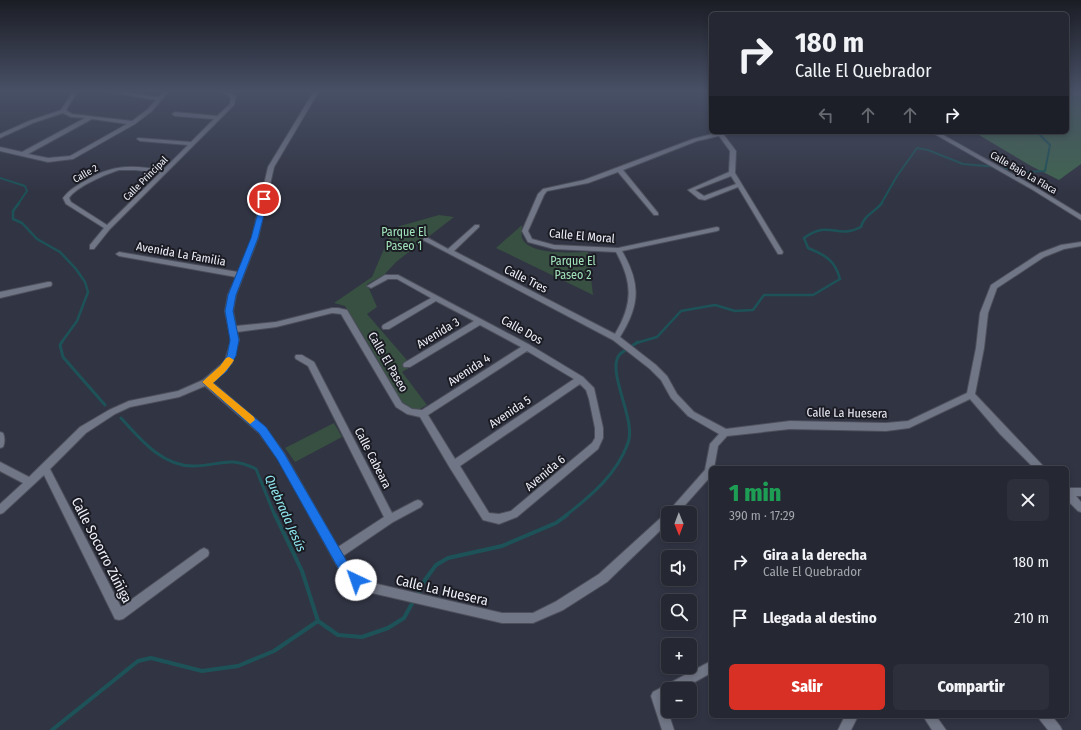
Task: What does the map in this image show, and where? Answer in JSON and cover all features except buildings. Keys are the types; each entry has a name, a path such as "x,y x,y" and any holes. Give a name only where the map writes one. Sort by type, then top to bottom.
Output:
{"street":[{"path":"0,136 24,125"},
{"path":"23,154 77,125"},
{"path":"0,149 48,160 63,160 76,156 129,125"},
{"name":"Calle Principal","path":"92,247 108,228 210,125"},
{"path":"0,510 83,430 112,412 129,404 179,394 206,382 228,363 234,340 229,311 232,295 255,238 271,167 296,125"},
{"path":"720,134 733,151 730,168 732,174 780,252"},
{"name":"Calle El Moral","path":"616,338 628,321 632,306 633,291 629,267 618,250 554,247 530,240 525,231 541,194 545,190 586,182 695,140 720,134"},
{"name":"Calle Bajo La Flaca","path":"938,134 1081,218"},
{"path":"140,139 192,144"},
{"name":"Calle 2","path":"108,228 68,203 66,198 70,192 107,172 116,170 126,168 164,172"},
{"path":"619,169 656,214"},
{"path":"732,174 691,190 700,198 705,198 738,185"},
{"path":"449,252 477,226"},
{"path":"618,250 717,229"},
{"name":"Calle Tres","path":"426,240 616,338"},
{"path":"1038,466 1003,432 971,395 980,348 984,313 994,287 1042,255 1063,247 1081,244"},
{"name":"Avenida La Familia","path":"119,254 239,275"},
{"name":"Calle Dos","path":"372,286 387,277 393,276 480,321 580,379 590,388 599,428 599,438"},
{"path":"0,295 48,284"},
{"path":"386,327 436,298"},
{"name":"Calle El Paseo","path":"233,329 289,324 328,312 339,310 344,312 399,405 410,412 423,414"},
{"name":"Avenida 3","path":"407,365 480,321"},
{"path":"616,338 640,356 664,378 674,396 691,414 725,433 714,444 710,466"},
{"name":"Avenida 4","path":"423,414 527,347"},
{"name":"Calle Cabeara","path":"299,357 311,364 390,520"},
{"name":"Avenida 5","path":"453,465 580,379"},
{"name":"Calle La Huesera","path":"206,382 262,430 281,456 345,569 356,580 372,588 430,600 502,618 533,618 559,606 603,578 661,524"},
{"name":"Calle La Huesera","path":"725,433 790,425 886,427 909,424 971,395"},
{"path":"423,414 453,465"},
{"path":"0,436 0,444"},
{"name":"Avenida 6","path":"453,465 486,517 499,519 514,514 596,446 599,438"},
{"path":"0,466 30,482"},
{"name":"Calle Socorro Zúñiga","path":"45,468 119,615 204,553"},
{"path":"678,506 709,472"},
{"path":"1069,493 1081,492"},
{"path":"1069,495 1081,508"},
{"path":"337,554 418,504"},
{"path":"684,682 709,668"},
{"path":"661,694 657,696 661,708"},
{"path":"664,718 668,730"},
{"path":"844,730 851,718"},
{"path":"931,718 940,730"},
{"path":"1046,718 1056,730"}],"green space":[{"path":"1069,125 1081,125 1081,164 1059,180 1031,166 977,134 1069,134"},
{"name":"Parque El Paseo 1","path":"439,215 454,217 396,262 384,275 367,284 377,307 367,314 412,366 402,372 427,405 420,409 412,409 401,402 371,348 345,306 334,303 372,277 393,228"},
{"name":"Parque El Paseo 2","path":"522,225 522,238 526,244 533,248 552,252 588,252 593,295 496,248"},
{"path":"334,423 342,437 295,462 285,448"}],"waterway":[{"path":"881,204 897,176 917,148 928,150 963,164 998,167 1027,172 1045,171 1050,145 1039,134"},
{"name":"Quebrada Jesús","path":"0,178 25,186 27,191 18,204"},
{"name":"Quebrada Jesús","path":"19,203 13,211 13,219 22,223 37,239 60,252 76,269 85,282 88,292 77,321 61,343"},
{"path":"637,343 657,337 681,311 715,305 735,311 753,310 764,295 813,295 840,279 838,272 832,263 824,256 808,248 804,238 820,230 845,232 861,227 865,219 881,204"},
{"name":"Quebrada Jesús","path":"62,342 60,345 63,357 105,405"},
{"path":"565,516 602,484 617,465 628,443 630,433 618,383 616,361 620,354 637,343"},
{"name":"Quebrada Jesús","path":"121,418 152,450 171,461 182,465 193,466 231,462 256,469 275,516"},
{"name":"Quebrada Jesús","path":"275,515 302,571 318,621"},
{"path":"318,621 338,635 362,637 388,628 404,618 425,580 436,565 448,558 502,546 556,523 567,515"},
{"path":"52,730 138,661 151,658 202,671 238,666 274,651 318,621"}],"slow traffic":[{"path":"229,360 224,368 206,382 250,420"}],"route":[{"path":"264,199 255,238 232,295 229,311 234,340 231,356 224,368 206,382 262,430 281,456 345,569 356,580"}]}
